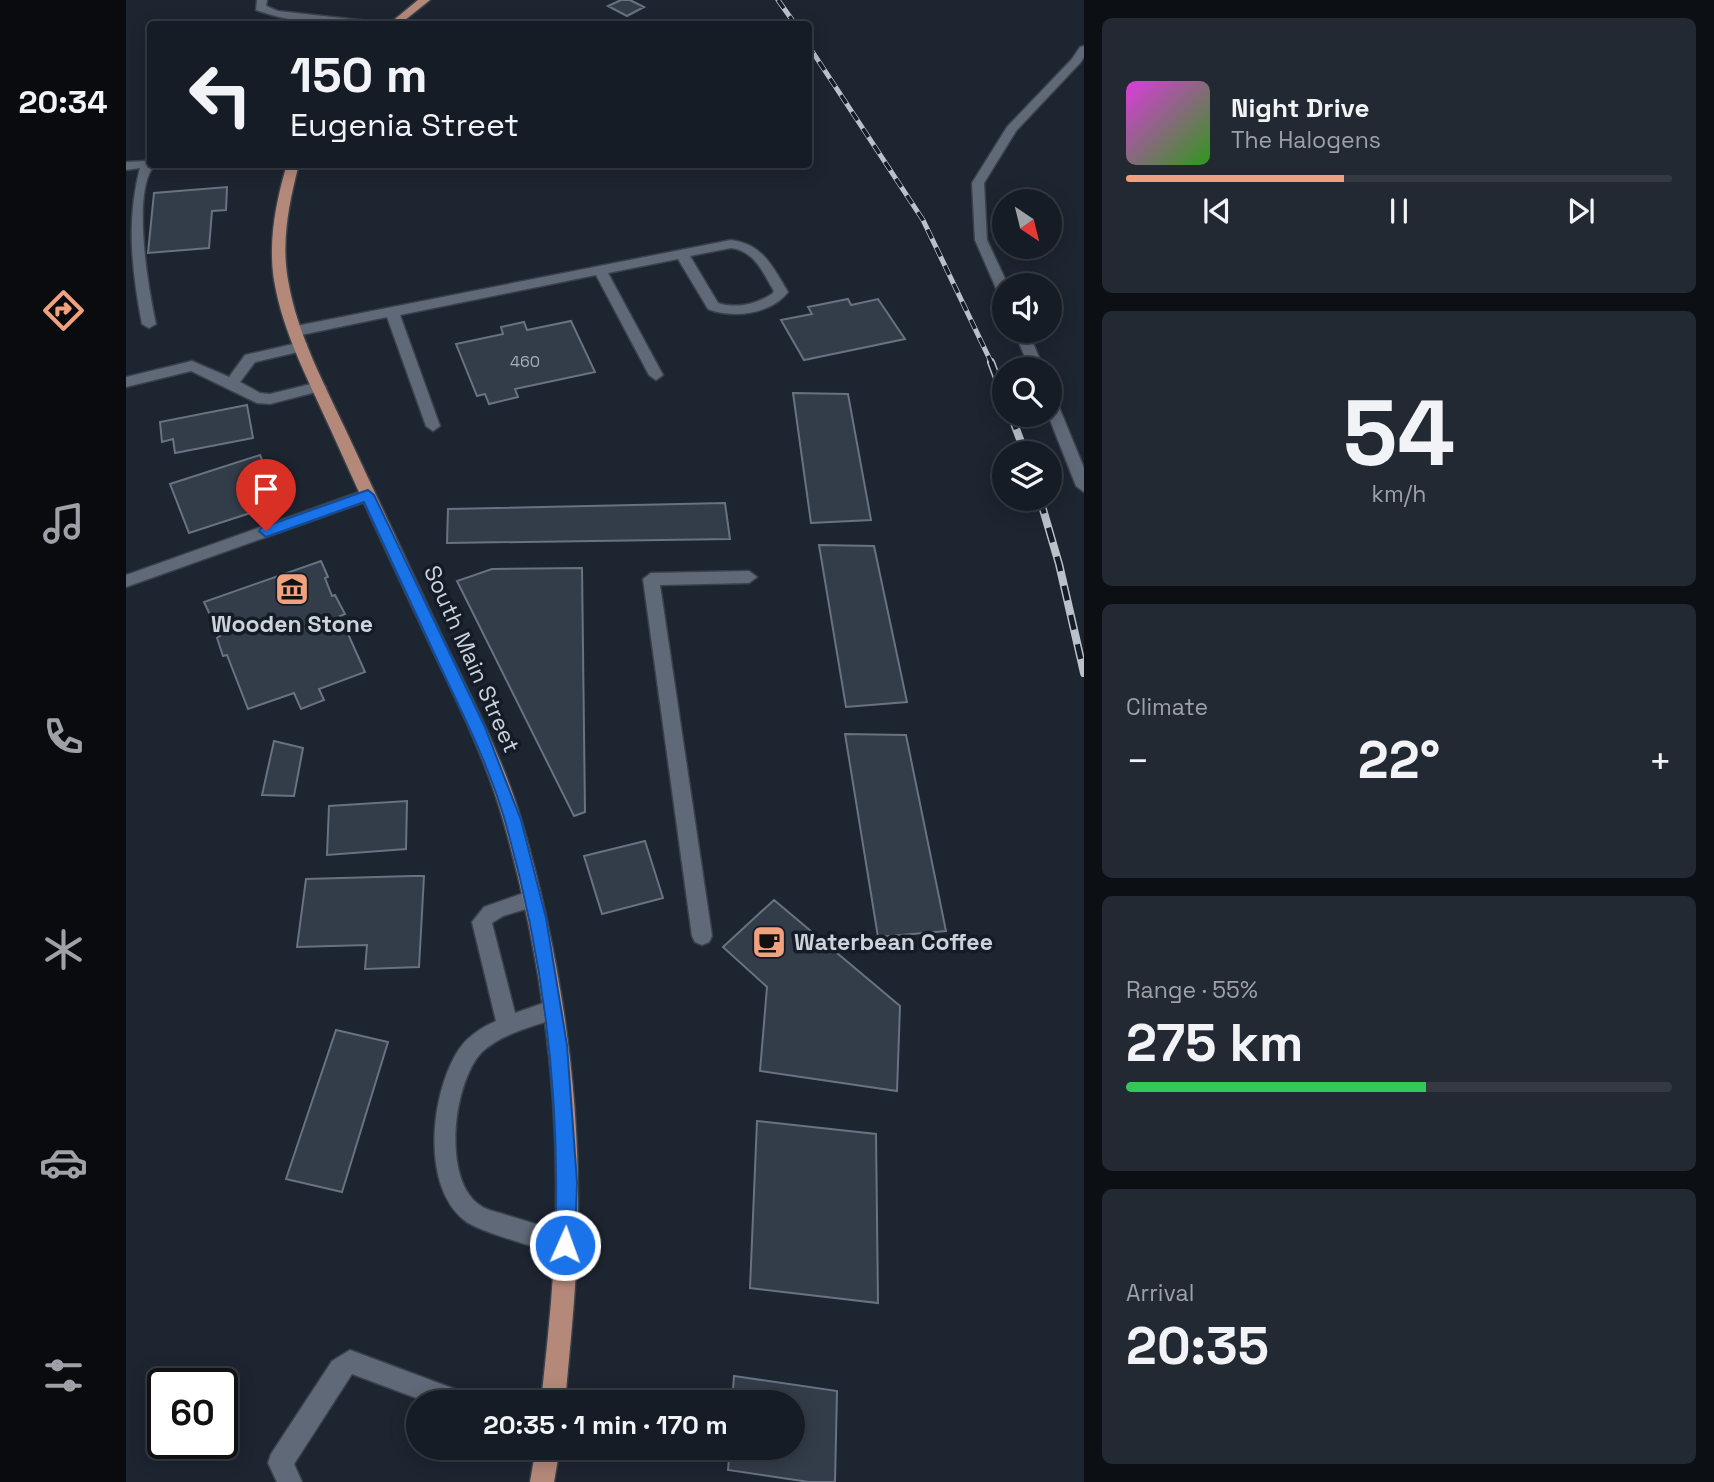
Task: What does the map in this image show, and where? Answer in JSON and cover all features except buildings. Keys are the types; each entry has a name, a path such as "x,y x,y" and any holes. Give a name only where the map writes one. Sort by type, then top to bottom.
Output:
{"main road":[{"path":"398,21 425,0"},
{"name":"South Main Street","path":"292,168 280,228 279,255 286,302 319,387 476,725 513,820 532,899 552,1010 564,1109 567,1182 565,1245 554,1390"},
{"path":"542,1482 546,1460"}],"street":[{"path":"262,0 260,8 276,14 340,21"},
{"path":"996,273 981,240 978,183 1011,129 1080,62 1084,49"},
{"path":"126,166 147,164"},
{"path":"147,168 140,186 136,215 136,250 149,324"},
{"path":"231,384 250,358 299,339 392,312 682,254 745,244 753,249 781,292 778,298 770,302 726,312 719,310 713,306 682,254"},
{"path":"600,270 656,375"},
{"path":"392,312 433,426"},
{"path":"126,382 191,366 257,398 270,399 319,387"},
{"path":"1060,427 1084,485"},
{"path":"126,581 368,495"},
{"path":"702,936 651,579 748,577"},
{"path":"508,1027 482,922 484,916 492,912 532,899"},
{"path":"552,1010 482,1040 466,1054 446,1108 444,1154 456,1199 473,1214 565,1245"},
{"path":"290,1482 280,1463 340,1369 349,1362 427,1390"}],"railway":[{"path":"778,0 793,21"},
{"path":"812,51 923,220 992,364"},
{"path":"1015,427 1021,441"},
{"path":"1044,511 1059,564 1084,673"}],"place":[{"name":"Wooden Stone","path":"292,589"},
{"name":"Waterbean Coffee","path":"769,942"}],"route":[{"path":"266,531 368,495 476,725 513,820 537,918 564,1109 567,1182 565,1245"}]}
